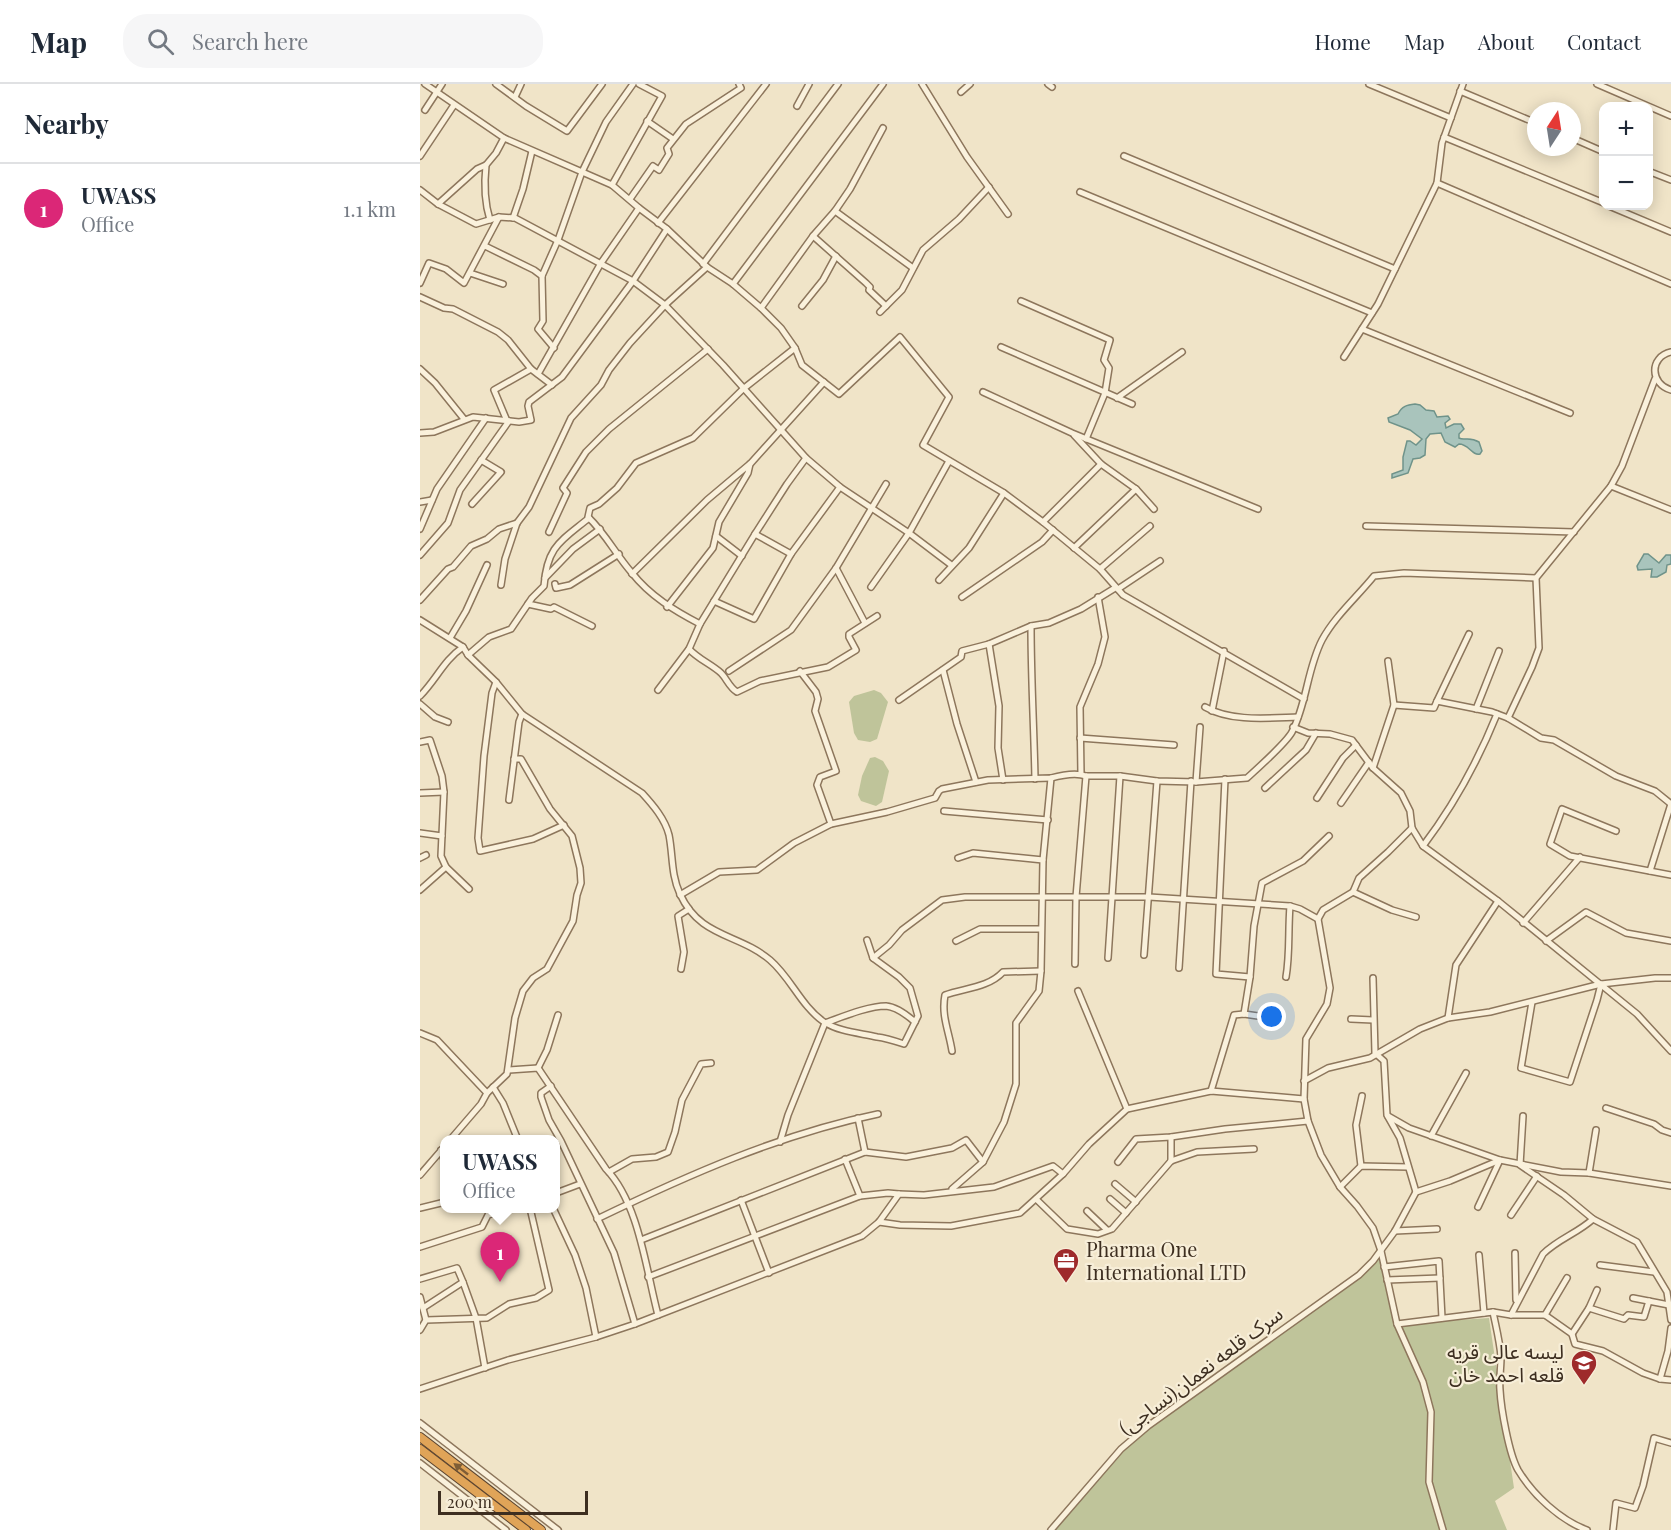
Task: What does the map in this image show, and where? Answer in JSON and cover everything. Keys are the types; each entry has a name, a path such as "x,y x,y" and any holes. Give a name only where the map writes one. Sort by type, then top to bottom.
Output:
{"highway":[{"path":"420,1437 541,1530"},
{"path":"420,1449 526,1530"}],"street":[{"path":"425,84 504,138 612,185 667,229 705,265 733,284 761,308 781,328 795,348 802,365 839,394 900,338 949,397 923,445 1004,494 1043,522 1100,569 1123,595 1305,699"},
{"path":"425,110 442,84"},
{"path":"496,84 567,131 602,84"},
{"path":"515,97 520,84"},
{"path":"554,348 538,328 543,321 542,276 558,240 582,172 606,122 633,84"},
{"path":"612,185 662,96 639,84"},
{"path":"630,199 653,166 659,170 669,154 668,148 673,139 686,124 741,88 739,84"},
{"path":"658,223 766,84"},
{"path":"797,106 810,84"},
{"path":"501,585 504,559 517,523 529,507 571,418 601,385 609,370 630,343 705,265 838,84"},
{"path":"733,284 883,84"},
{"path":"922,84 966,157 1008,214"},
{"path":"962,92 970,84"},
{"path":"1369,84 1451,118"},
{"path":"1344,357 1372,313 1437,183 1444,136 1463,84"},
{"path":"1597,84 1671,116"},
{"path":"1616,92 1619,84"},
{"path":"1460,91 1527,119"},
{"path":"420,156 454,105"},
{"path":"647,121 673,139"},
{"path":"761,308 813,236 835,211 884,128"},
{"path":"1444,136 1599,201"},
{"path":"438,204 477,169 486,165 504,138"},
{"path":"1581,142 1599,150"},
{"path":"513,218 532,151"},
{"path":"1124,156 1395,268"},
{"path":"486,165 484,185 490,220"},
{"path":"1653,173 1671,180"},
{"path":"1437,183 1671,284"},
{"path":"880,312 902,290 923,250 959,219 989,187"},
{"path":"1080,192 1372,313"},
{"path":"421,193 476,224 499,217 513,218 633,281 665,305 806,458 840,487 909,533 950,564"},
{"path":"538,374 600,263 639,208"},
{"path":"1619,210 1671,232"},
{"path":"835,211 913,268"},
{"path":"420,283 429,263 446,269 464,283 499,217"},
{"path":"420,433 434,432 473,417 519,422 531,420 529,402 562,377 633,281 667,229"},
{"path":"813,236 866,283 870,287 869,290 886,306"},
{"path":"485,246 542,276"},
{"path":"802,306 823,280 836,256"},
{"path":"470,273 503,284"},
{"path":"420,297 444,308 453,309 498,332 508,340 531,369 552,385"},
{"path":"1022,301 1108,338 1110,342 1104,360 1109,368 1105,393 1086,439"},
{"path":"1362,329 1570,413"},
{"path":"1001,347 1131,404"},
{"path":"468,655 489,637 511,630 528,604 544,586 546,567 552,550 589,518 590,508 599,504 617,488 636,464 693,438 743,389 795,348"},
{"path":"549,532 567,493 563,488 586,452 632,410 708,350"},
{"path":"1508,718 1539,648 1536,578 1611,486 1622,466 1655,378 1655,366 1658,359 1670,350"},
{"path":"1117,398 1182,352"},
{"path":"420,369 435,383 464,419"},
{"path":"508,421 494,390 531,369"},
{"path":"1655,378 1662,387 1671,390"},
{"path":"632,574 707,500 751,463 824,382"},
{"path":"983,393 1086,439 1258,509"},
{"path":"420,529 432,500 452,465 486,418"},
{"path":"420,555 448,523 460,490 508,421"},
{"path":"1072,433 1101,464 1136,489 1154,510"},
{"path":"658,690 689,649 700,624 755,534 786,484 806,458"},
{"path":"472,504 501,472 481,460"},
{"path":"871,587 909,533 950,461"},
{"path":"667,607 714,548 719,522 751,463"},
{"path":"1043,522 1101,464"},
{"path":"729,671 791,630 836,568 886,484"},
{"path":"1611,486 1671,510"},
{"path":"714,601 754,619 791,554 840,487"},
{"path":"1074,548 1136,489"},
{"path":"939,580 969,548 1004,494"},
{"path":"420,502 432,500"},
{"path":"589,518 619,554 632,574 667,607 700,624"},
{"path":"420,600 471,546 517,523"},
{"path":"1100,569 1150,526"},
{"path":"1366,526 1574,532"},
{"path":"545,578 573,549 600,530"},
{"path":"962,597 1042,542 1053,530"},
{"path":"755,534 791,554"},
{"path":"716,536 742,556"},
{"path":"555,584 556,588 570,585 619,554"},
{"path":"899,699 961,657 962,651 989,644 1031,626 1049,623 1081,609 1160,561"},
{"path":"450,638 466,611 487,565"},
{"path":"836,568 865,623"},
{"path":"680,895 719,872 757,870 794,843 831,824 887,812 935,798 942,789 976,782 1051,778 1062,775 1120,776 1157,781 1248,778 1291,733 1305,699 1316,653 1323,639 1340,615 1374,576 1404,573 1536,578"},
{"path":"1075,964 1076,897 1083,775 1080,707 1098,664 1105,637 1098,597"},
{"path":"528,604 551,609 554,607 592,626"},
{"path":"689,649 721,673 731,688 737,692 760,681 828,667 855,651 856,647 848,635 877,616"},
{"path":"420,620 463,647 522,714 633,788 657,809 669,834 670,857 680,895 689,909 708,928 751,947 771,961 806,1006 825,1023 852,1033 904,1044 918,1016 910,988 899,976 873,958 867,940"},
{"path":"1031,626 1031,699 1035,779"},
{"path":"1394,705 1434,708 1468,634"},
{"path":"989,644 999,706 998,748 1003,780"},
{"path":"420,696 431,685 448,660 463,647"},
{"path":"1212,711 1224,651"},
{"path":"1476,709 1499,651"},
{"path":"1373,768 1394,705 1388,662"},
{"path":"943,670 957,724 976,782"},
{"path":"800,671 816,692 818,699 815,711 836,771 820,777 817,785 831,824"},
{"path":"496,682 492,693 484,756 478,838 480,851 533,839 564,825"},
{"path":"1437,701 1508,718 1541,738 1554,740 1616,776 1655,791 1671,804 1650,871"},
{"path":"420,704 435,717 448,722"},
{"path":"1205,707 1212,711 1259,718 1298,717"},
{"path":"509,800 522,714"},
{"path":"1423,846 1447,814 1476,762 1497,714"},
{"path":"1179,968 1193,781 1200,727"},
{"path":"1293,727 1308,733 1330,734 1352,740 1373,768 1401,793 1410,811 1412,828 1423,846 1498,901 1601,984 1637,1014 1671,1051"},
{"path":"1265,788 1306,750 1316,733"},
{"path":"1080,738 1174,745"},
{"path":"420,742 430,740 442,776 444,792 441,856 446,867 469,889"},
{"path":"1317,798 1343,758 1356,744"},
{"path":"454,1135 482,1104 487,1093 507,1074 515,1018 523,991 533,978 547,969 550,964 573,921 581,883 580,868 572,836 550,809 521,759 514,759"},
{"path":"1341,803 1369,762"},
{"path":"1108,958 1120,776"},
{"path":"951,1190 983,1162 1004,1122 1016,1084 1016,1023 1039,991 1043,860 1051,778"},
{"path":"1225,779 1216,974 1250,977"},
{"path":"1144,955 1157,781"},
{"path":"420,794 444,792"},
{"path":"1616,831 1562,810 1550,844 1570,856 1671,875"},
{"path":"944,811 1048,819"},
{"path":"1412,828 1359,878 1353,892 1323,910 1318,919 1330,988 1327,1004 1306,1040 1304,1100 1308,1121 1320,1155 1340,1187 1373,1228 1381,1251 1397,1324 1423,1382 1431,1412 1430,1482 1443,1530"},
{"path":"420,833 442,836"},
{"path":"1244,1014 1254,926 1262,883 1302,861 1329,836"},
{"path":"958,858 973,853 1043,860"},
{"path":"1523,923 1580,857"},
{"path":"420,890 446,867"},
{"path":"1353,892 1392,910 1416,917"},
{"path":"873,958 902,930 942,900 965,897 1149,897 1290,906 1318,919"},
{"path":"1448,1018 1456,965 1498,901"},
{"path":"1286,977 1289,957 1287,945 1290,906"},
{"path":"681,969 684,952 678,916 689,909"},
{"path":"1546,941 1587,912 1626,933 1671,941"},
{"path":"956,941 980,929 1041,929"},
{"path":"951,1051 948,1030 943,1020 945,995 988,983 1003,972 1041,971"},
{"path":"1373,978 1375,1053 1384,1061 1387,1115 1400,1138 1416,1192 1500,1160"},
{"path":"1304,1081 1328,1068 1370,1058 1375,1053 1420,1029 1448,1018 1490,1012 1601,984 1671,978"},
{"path":"1532,1002 1521,1068 1570,1082 1601,984"},
{"path":"1078,991 1127,1109"},
{"path":"780,1142 788,1115 825,1023 850,1014 887,1006 902,1012 915,1022"},
{"path":"538,1068 547,1050 558,1015"},
{"path":"1211,1091 1234,1015 1258,1016"},
{"path":"1351,1019 1373,1020"},
{"path":"420,1033 437,1040 487,1093"},
{"path":"609,1172 632,1159 668,1152 682,1100 701,1064 711,1063"},
{"path":"509,1070 538,1068"},
{"path":"538,1068 614,1177 628,1205 641,1240 658,1315"},
{"path":"1431,1136 1466,1073"},
{"path":"551,1086 541,1093 541,1097 549,1120 558,1135"},
{"path":"493,1088 503,1103 516,1135"},
{"path":"879,1222 951,1227 1020,1213 1063,1174 1089,1144 1127,1109 1211,1091 1304,1100"},
{"path":"1361,1166 1356,1125 1362,1096"},
{"path":"1606,1108 1671,1132"},
{"path":"597,1219 728,1160 858,1118 878,1114"},
{"path":"1387,1115 1409,1128 1500,1160 1561,1172 1589,1173 1671,1186"},
{"path":"1520,1165 1523,1116"},
{"path":"858,1118 865,1152"},
{"path":"1118,1162 1137,1139 1308,1121"},
{"path":"1400,1138 1409,1128"},
{"path":"1589,1173 1596,1130"},
{"path":"1170,1137 1171,1161"},
{"path":"560,1139 614,1253 635,1324"},
{"path":"641,1240 865,1152 906,1157 952,1148 966,1140 983,1162"},
{"path":"1036,1199 1067,1229 1098,1234 1112,1229 1171,1161 1197,1152 1254,1149"},
{"path":"420,1175 440,1151"},
{"path":"845,1159 860,1196"},
{"path":"1478,1207 1500,1160"},
{"path":"420,1161 426,1167"},
{"path":"1520,1165 1564,1195 1593,1220 1637,1242 1667,1292 1671,1320"},
{"path":"648,1277 860,1196 888,1193 924,1195 951,1190 994,1187 1053,1166 1063,1174"},
{"path":"1340,1187 1361,1166 1408,1167"},
{"path":"1511,1215 1537,1176"},
{"path":"560,1191 580,1184"},
{"path":"1115,1184 1136,1202"},
{"name":"سرک قلعه نعمان(نساجی)","path":"1051,1530 1121,1449 1148,1426 1359,1275 1395,1232 1416,1192"},
{"path":"420,1389 635,1324 862,1236 879,1222 898,1194"},
{"path":"1110,1199 1126,1213"},
{"path":"741,1200 769,1273"},
{"path":"420,1208 440,1203"},
{"path":"1087,1211 1107,1230"},
{"path":"420,1247 482,1227 488,1215 497,1213"},
{"path":"426,1320 487,1318 509,1304 536,1298 549,1290 531,1213"},
{"path":"555,1213 576,1255 586,1288 596,1337"},
{"path":"1511,1315 1516,1301 1543,1254 1560,1240 1593,1220"},
{"path":"1395,1232 1437,1229"},
{"path":"1515,1253 1516,1301"},
{"path":"1479,1255 1484,1313"},
{"path":"1384,1267 1439,1261 1442,1318"},
{"path":"1600,1265 1654,1272"},
{"path":"420,1279 457,1268 476,1318 484,1368"},
{"path":"1387,1280 1440,1278"},
{"path":"1545,1315 1567,1278"},
{"path":"423,1308 463,1282"},
{"path":"1572,1334 1598,1290"},
{"path":"420,1297 426,1320 420,1330"},
{"path":"1633,1298 1669,1305"},
{"path":"1589,1308 1624,1319 1627,1315 1644,1317 1650,1301"},
{"path":"1493,1312 1501,1358 1500,1391 1508,1437 1518,1469 1541,1498 1554,1510 1573,1525 1587,1530"},
{"path":"1397,1324 1493,1312 1511,1315 1545,1315 1572,1334 1575,1344 1611,1355 1643,1373 1671,1380"},
{"path":"1660,1379 1671,1337 1671,1328"},
{"path":"420,1423 558,1530"},
{"path":"1613,1530 1616,1503 1635,1508 1643,1486 1654,1438 1671,1443"},
{"path":"420,1463 506,1530"}],"green space":[{"path":"874,690 881,693 888,702 877,739 870,742 858,740 854,733 849,702 854,696"},
{"path":"875,757 883,761 889,771 882,802 876,806 861,801 858,795 862,776 870,758"},
{"path":"1381,1251 1397,1324 1489,1318 1514,1488 1495,1501 1507,1530 1051,1530 1121,1449 1148,1426 1359,1275"}],"water":[{"path":"1415,404 1426,410 1434,411 1437,417 1448,416 1450,419 1445,423 1446,428 1454,424 1461,424 1464,429 1459,434 1459,438 1479,442 1482,451 1480,454 1465,446 1459,444 1455,447 1445,442 1441,433 1430,434 1426,439 1425,455 1413,459 1408,473 1392,478 1392,474 1403,470 1407,441 1416,445 1422,439 1410,430 1389,422 1388,418 1398,414 1405,406"},
{"path":"1644,554 1648,554 1659,563 1666,555 1671,555 1671,564 1667,565 1666,572 1657,577 1651,577 1652,569 1638,570 1637,566"}],"place":[{"name":"UWASS","path":"500,1282"},
{"name":"Pharma One International LTD","path":"1066,1284"},
{"name":"لیسه عالی قریه قلعه احمد خان","path":"1584,1386"}]}
